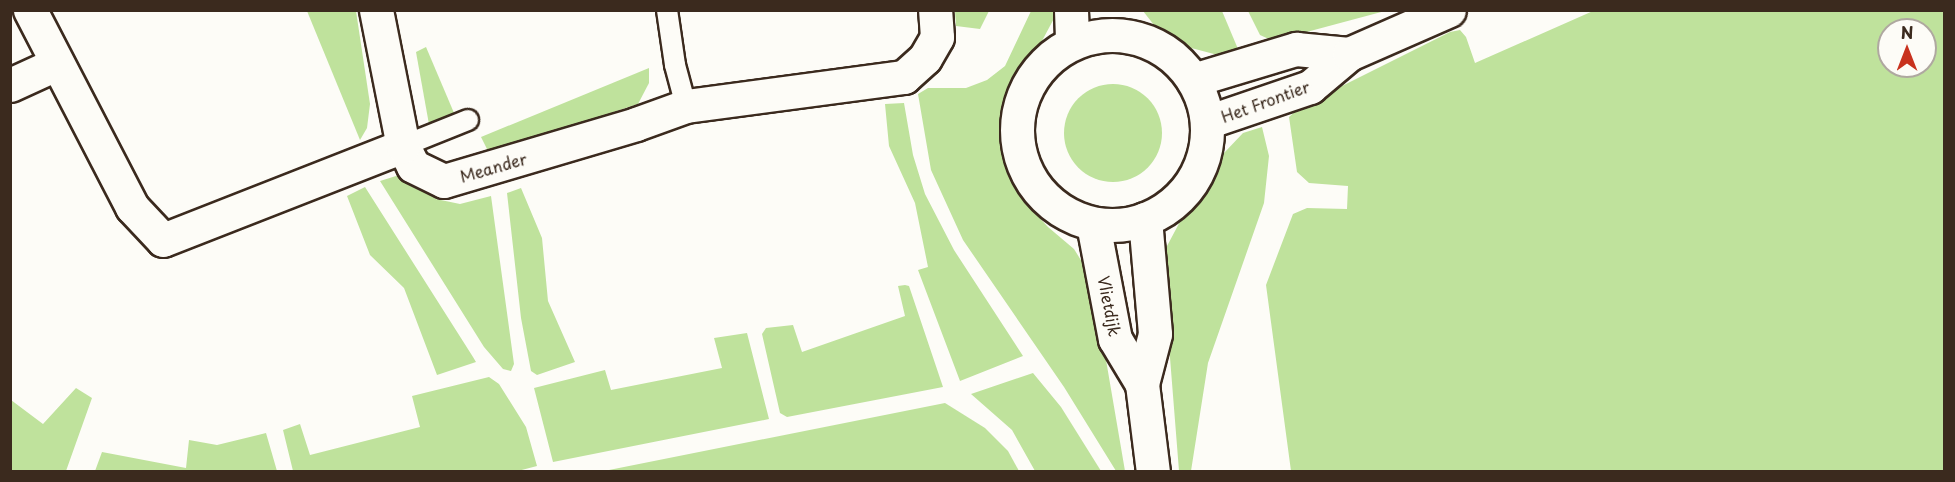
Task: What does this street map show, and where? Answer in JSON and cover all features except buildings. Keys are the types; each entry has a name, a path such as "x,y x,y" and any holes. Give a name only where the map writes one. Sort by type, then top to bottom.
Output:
{"street":[{"path":"30,10 132,207 164,240 403,146 376,10"},
{"name":"Meander","path":"403,146 413,166 444,181 636,124 686,106 904,77 925,58 937,38 935,10"},
{"path":"1071,10 1072,43"},
{"name":"Het Frontier","path":"1207,122 1310,87 1349,54 1449,10"},
{"path":"1130,24 1177,60 1193,80 1203,100 1207,122 1206,146 1194,177 1185,191 1167,208 1145,219 1119,225 1093,224 1064,213 1041,195 1024,170 1016,141 1018,111 1028,83 1047,60 1072,43 1130,24"},
{"name":"Het Frontier","path":"1193,80 1296,49 1349,54"},
{"path":"10,85 56,64"},
{"name":"Vlietdijk","path":"1145,219 1155,334 1142,384 1152,471"},
{"name":"Vlietdijk","path":"1093,224 1115,339 1142,384"}],"lane":[{"path":"668,10 675,65 686,106"},
{"path":"403,146 468,120"}],"green space":[{"path":"955,10 989,11 980,29 956,26"},
{"path":"307,11 356,11 370,104 367,128 360,140"},
{"path":"1031,11 1058,11 1035,54 1016,77 1004,105 1003,137 1009,166 1024,201 1048,227 1074,249 1092,278 1125,471 1116,471 1064,387 963,240 931,170 918,94 928,88 966,88 987,80 1005,66"},
{"path":"1143,11 1222,11 1238,49 1230,54 1214,54 1176,44 1154,25"},
{"path":"1248,11 1385,11 1273,41 1260,35"},
{"path":"1593,11 1944,11 1944,471 1291,471 1266,285 1293,214 1307,208 1347,209 1348,186 1309,183 1297,172 1289,117 1300,107 1450,32 1460,30 1466,37 1475,63"},
{"path":"426,47 457,120 430,130 416,52"},
{"path":"649,68 649,83 638,104 489,153 481,137"},
{"path":"1113,84 1132,88 1148,98 1158,114 1162,133 1158,152 1148,168 1132,178 1113,182 1094,178 1078,168 1068,152 1064,133 1068,114 1078,98 1094,88"},
{"path":"904,103 913,155 925,194 954,250 1023,356 960,381 918,270 928,267 915,203 889,146 885,104"},
{"path":"1262,127 1269,156 1264,203 1208,363 1191,471 1179,471 1167,320 1161,275 1167,246 1183,216 1206,188 1224,153 1243,133"},
{"path":"396,176 407,177 436,199 460,204 491,196 514,364 511,371 503,369 484,347 380,181"},
{"path":"365,187 476,362 437,375 404,288 370,255 347,196"},
{"path":"521,188 542,238 548,301 575,362 537,375 531,371 521,318 507,193"},
{"path":"898,286 909,286 943,387 787,417 780,413 762,334 766,328 793,325 802,352 905,316"},
{"path":"747,333 769,419 553,462 534,388 605,370 611,390 722,368 714,338"},
{"path":"1033,373 1061,407 1101,471 1035,471 1012,430 971,394"},
{"path":"489,377 499,384 526,427 537,466 514,472 293,471 283,430 300,424 310,455 420,427 412,396"},
{"path":"76,388 92,398 66,471 11,471 11,400 43,424"},
{"path":"945,403 985,428 1008,451 1019,471 604,471"},
{"path":"266,433 277,471 95,471 102,452 186,468 189,440 217,445"}]}
